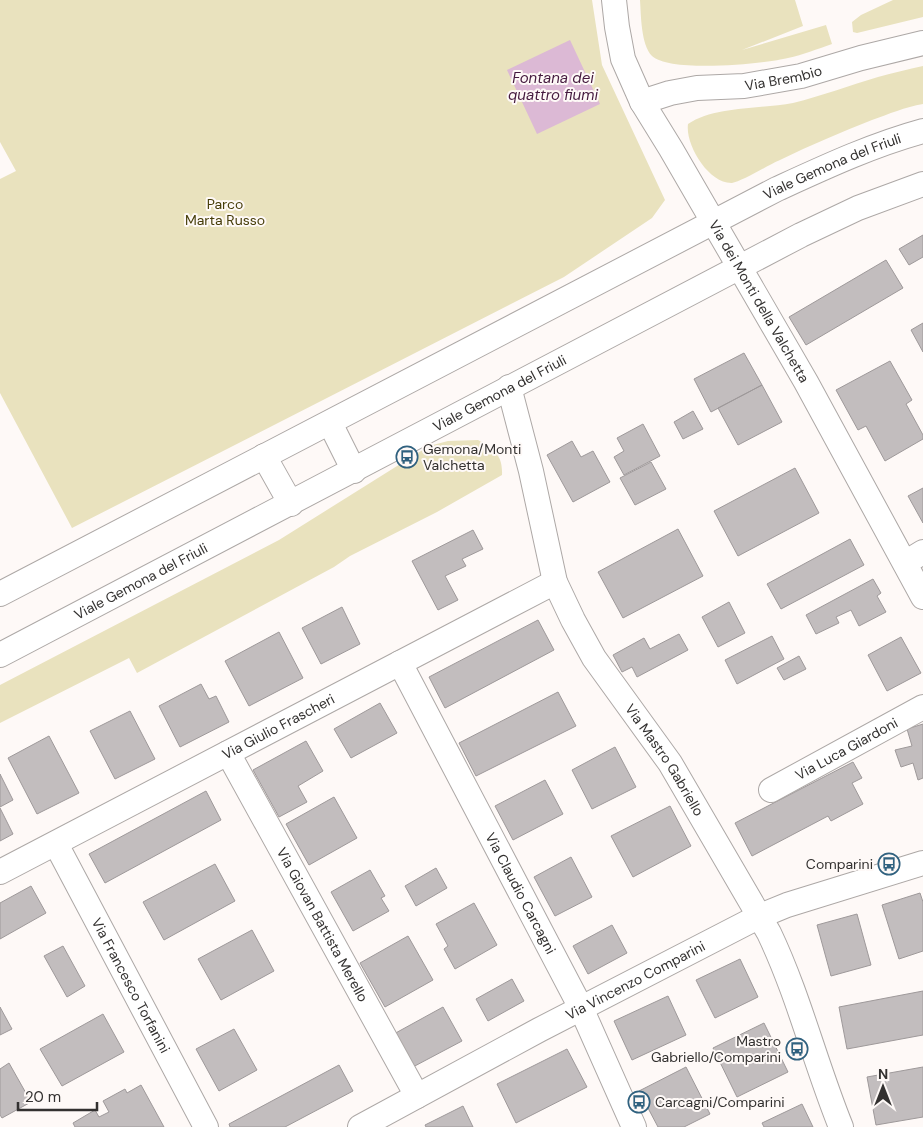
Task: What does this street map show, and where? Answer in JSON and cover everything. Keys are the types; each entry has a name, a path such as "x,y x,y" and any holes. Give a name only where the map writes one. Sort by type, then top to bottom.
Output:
{"street":[{"name":"Via dei Monti della Valchetta","path":"614,0 616,27 623,59 642,102 676,157 712,223 806,382 914,558 923,597"},
{"name":"Via Brembio","path":"642,102 670,93 698,88 744,86 795,77 870,56 923,44"},
{"name":"Viale Gemona del Friuli","path":"0,594 819,168 869,148 923,131"},
{"name":"Viale Gemona del Friuli","path":"0,655 291,504 509,387 840,216 923,184"},
{"name":"Via Mastro Gabriello","path":"509,387 531,470 555,582 586,645 670,763 769,933 788,975 841,1127"},
{"path":"330,423 354,470"},
{"path":"264,456 291,504"},
{"name":"Via Giulio Frascheri","path":"0,872 555,582"},
{"name":"Via Claudio Carcagni","path":"400,663 581,1008 634,1127"},
{"name":"Via Luca Giardoni","path":"771,790 923,707"},
{"name":"Via Giovan Battista Merello","path":"228,753 416,1096"},
{"name":"Via Francesco Torfanini","path":"56,844 206,1127"},
{"name":"Via Vincenzo Comparini","path":"360,1127 581,1008 758,917 923,863"}],"green space":[{"name":"Parco Marta Russo","path":"0,0 592,0 602,65 665,200 652,218 564,277 72,528 0,393 0,179 16,171 0,142"},
{"path":"640,0 795,0 803,26 742,50 826,25 832,44 794,57 759,63 696,66 662,61 652,56 648,51 642,30"},
{"path":"893,0 923,0 923,17 857,33 853,32 852,22 861,15"},
{"path":"923,66 923,104 897,111 837,134 736,182 723,182 715,177 700,162 690,142 688,124 711,114 793,103 878,77"},
{"path":"478,440 489,446 496,453 501,462 502,475 437,512 350,556 334,567 137,673 129,658 0,723 0,685 279,540 429,446 448,441"}],"water":[{"name":"Fontana dei quattro fiumi","path":"570,40 600,104 537,134 507,70"}],"building":[{"path":"923,235 923,257 909,265 899,249"},
{"path":"886,260 903,288 806,345 789,317"},
{"path":"923,323 923,352 911,330"},
{"path":"744,353 762,385 711,412 694,379"},
{"path":"890,361 912,400 906,404 923,435 923,439 885,461 866,426 858,430 836,390"},
{"path":"762,385 782,422 738,445 718,408"},
{"path":"693,411 703,429 683,439 674,422"},
{"path":"643,424 660,456 624,475 614,457 624,451 617,438"},
{"path":"572,441 581,457 593,451 610,482 573,502 547,455"},
{"path":"651,462 666,489 635,505 620,478"},
{"path":"795,468 819,513 738,556 714,511"},
{"path":"923,488 923,523 908,496"},
{"path":"678,529 703,576 623,618 598,572"},
{"path":"473,530 483,549 462,559 466,566 445,576 458,600 438,610 412,561"},
{"path":"850,539 864,565 781,609 767,584"},
{"path":"873,579 881,593 877,596 886,612 859,626 851,610 836,617 839,623 816,634 806,615"},
{"path":"729,602 745,633 718,647 702,617"},
{"path":"342,607 360,644 321,664 302,628"},
{"path":"538,620 554,650 445,708 429,677"},
{"path":"279,632 303,678 249,706 225,661"},
{"path":"679,634 688,650 637,677 632,667 622,672 613,655 644,638 650,649"},
{"path":"772,636 784,659 737,684 725,660"},
{"path":"901,637 921,673 887,691 868,655"},
{"path":"799,656 806,669 784,680 777,668"},
{"path":"201,684 209,699 216,696 229,722 180,747 159,706"},
{"path":"558,692 576,726 476,776 459,743"},
{"path":"380,703 397,733 351,758 334,729"},
{"path":"130,711 155,759 115,779 90,731"},
{"path":"923,724 923,778 918,780 913,763 901,767 895,750 912,746 907,729"},
{"path":"49,736 79,793 37,814 8,758"},
{"path":"306,741 323,771 298,786 307,802 279,817 253,770"},
{"path":"615,747 636,787 592,809 572,770"},
{"path":"853,762 862,778 852,783 863,804 831,821 828,816 752,856 735,823"},
{"path":"0,774 13,800 0,807"},
{"path":"545,780 563,814 513,840 495,806"},
{"path":"206,791 221,820 105,883 89,854"},
{"path":"334,797 357,838 309,865 286,824"},
{"path":"670,806 691,846 633,877 611,836"},
{"path":"0,808 13,834 0,841"},
{"path":"571,857 592,897 555,916 534,877"},
{"path":"215,864 235,901 164,940 143,902"},
{"path":"436,868 447,888 416,906 405,886"},
{"path":"370,870 385,896 381,898 389,911 353,931 331,892"},
{"path":"31,886 46,913 0,939 0,903"},
{"path":"920,893 923,902 923,951 899,959 882,905"},
{"path":"474,903 497,945 455,969 444,949 448,946 436,924"},
{"path":"857,914 871,965 831,976 817,925"},
{"path":"612,925 627,953 588,974 573,946"},
{"path":"252,930 274,971 221,1000 198,959"},
{"path":"408,936 433,980 385,1007 360,963"},
{"path":"63,946 85,986 67,997 44,956"},
{"path":"740,959 758,997 715,1018 696,980"},
{"path":"512,979 524,1001 488,1021 476,999"},
{"path":"923,991 923,1035 847,1049 839,1007"},
{"path":"668,996 686,1035 632,1060 614,1021"},
{"path":"0,1007 12,1029 0,1035"},
{"path":"443,1007 462,1041 411,1068 392,1035"},
{"path":"103,1014 124,1052 62,1086 40,1049"},
{"path":"764,1023 788,1072 737,1097 713,1048"},
{"path":"234,1029 257,1070 219,1091 196,1049"},
{"path":"567,1049 587,1087 516,1123 497,1084"},
{"path":"9,1063 31,1102 2,1118 0,1115 0,1069"},
{"path":"339,1065 353,1091 285,1127 230,1127 229,1124"},
{"path":"686,1067 710,1114 684,1127 658,1127 639,1091"},
{"path":"923,1067 923,1117 876,1125 867,1077"},
{"path":"141,1085 164,1127 75,1127 73,1123 95,1110 99,1117 109,1112 103,1101 125,1089 127,1093"},
{"path":"802,1104 813,1127 764,1127 762,1123"},
{"path":"463,1106 473,1127 426,1127 425,1125"}],"place":[{"name":"Gemona/Monti Valchetta","path":"407,457"},
{"name":"Comparini","path":"889,864"},
{"name":"Mastro Gabriello/Comparini","path":"797,1049"},
{"name":"Carcagni/Comparini","path":"639,1102"}]}
